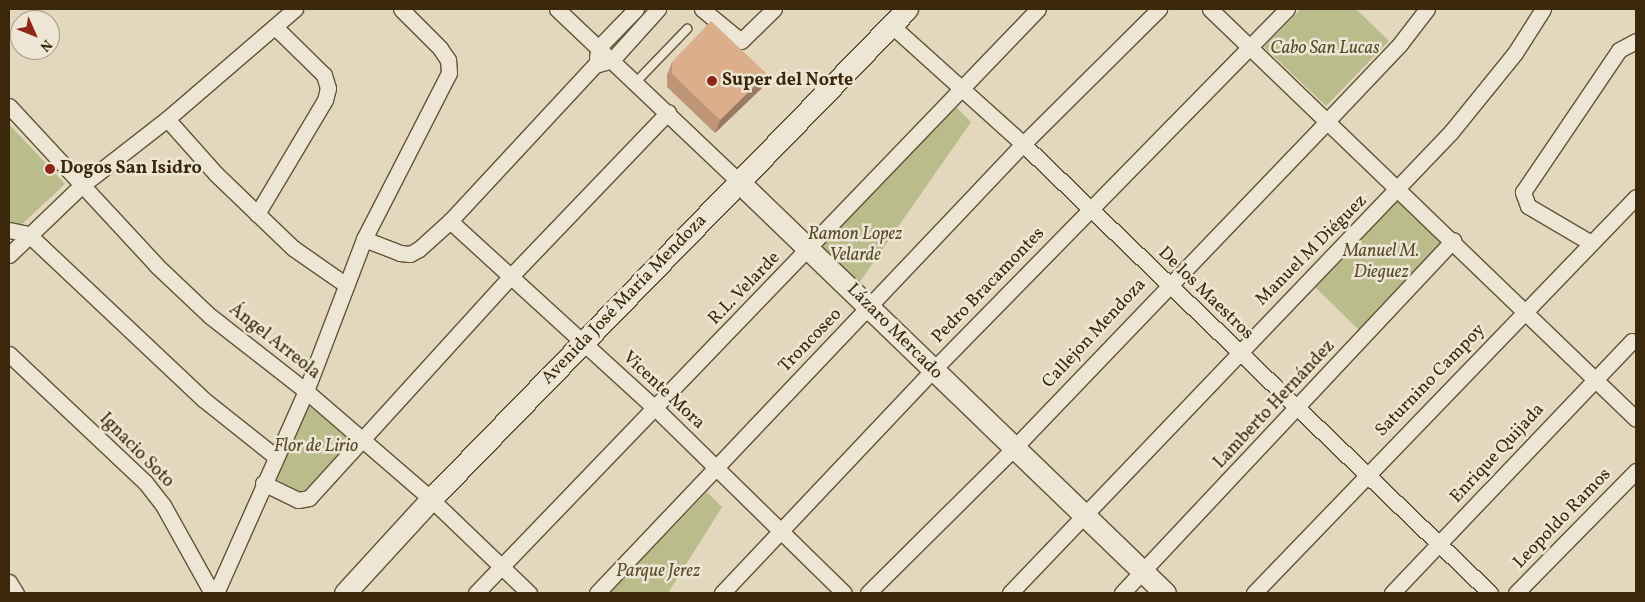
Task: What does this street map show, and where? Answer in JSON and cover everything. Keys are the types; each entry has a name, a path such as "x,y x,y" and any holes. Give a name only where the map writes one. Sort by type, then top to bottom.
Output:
{"street":[{"path":"9,255 28,234 81,186 167,119 295,9"},
{"path":"214,593 306,391 364,239 449,73 448,60 440,48 401,9"},
{"name":"Lázaro Mercado","path":"557,9 668,112 870,307 932,371 1165,593"},
{"path":"364,239 410,254 450,221 595,65 599,47 636,9"},
{"path":"595,65 612,60 658,9"},
{"path":"702,9 741,41 774,9"},
{"name":"Avenida José María Mendoza","path":"345,593 431,499 907,9"},
{"name":"R.L. Velarde","path":"476,593 809,250 1038,9"},
{"name":"Troncoseo","path":"597,593 715,466 870,307 1023,144 1158,9"},
{"path":"1210,9 1453,240 1636,419"},
{"name":"Pedro Bracamontes","path":"722,593 932,371 1248,45 1287,9"},
{"name":"Callejon Mendoza","path":"868,593 1014,448 1168,284 1328,120 1400,44 1427,9"},
{"name":"Manuel M Diéguez","path":"1010,593 1238,352 1399,189 1484,92 1543,9"},
{"name":"De los Maestros","path":"891,25 1091,208 1366,477 1440,544 1490,593"},
{"path":"257,214 325,100 328,88 324,75 275,27"},
{"path":"1591,243 1528,206 1523,198 1523,192 1619,50 1636,41"},
{"name":"Ángel Arreola","path":"9,106 156,265 210,316 306,391 431,499 529,593"},
{"path":"263,483 303,501 363,440 511,276 668,112"},
{"path":"167,119 257,214 293,248 346,285"},
{"name":"Saturnino Campoy","path":"1254,593 1524,310 1636,197"},
{"name":"Vicente Mora","path":"450,221 655,408 844,593"},
{"path":"9,230 28,234 203,399 276,457"},
{"name":"Lamberto Hernández","path":"1122,593 1298,409 1453,240"},
{"name":"Enrique Quijada","path":"1392,593 1632,341"},
{"name":"Ignacio Soto","path":"9,354 145,482 163,505 214,593"},
{"name":"Leopoldo Ramos","path":"1516,593 1636,471"},
{"path":"9,582 16,593"}],"lane":[{"path":"636,82 687,29"}],"green space":[{"name":"Cabo San Lucas","path":"1301,9 1356,9 1389,41 1326,106 1264,47"},
{"name":"Ramon Lopez Velarde","path":"955,106 971,122 859,283 821,247"},
{"path":"9,124 65,184 21,225 9,223"},
{"name":"Manuel M. Dieguez","path":"1401,197 1447,240 1360,331 1315,287"},
{"name":"Flor de Lirio","path":"307,404 354,443 306,496 274,478"},
{"name":"Parque Jerez","path":"707,492 722,507 668,593 609,593"}],"building":[{"name":"Super del Norte","path":"711,21 767,74 720,120 672,74 672,62"}],"place":[{"name":"Super del Norte","path":"712,81"},
{"name":"Dogos San Isidro","path":"50,169"}]}
